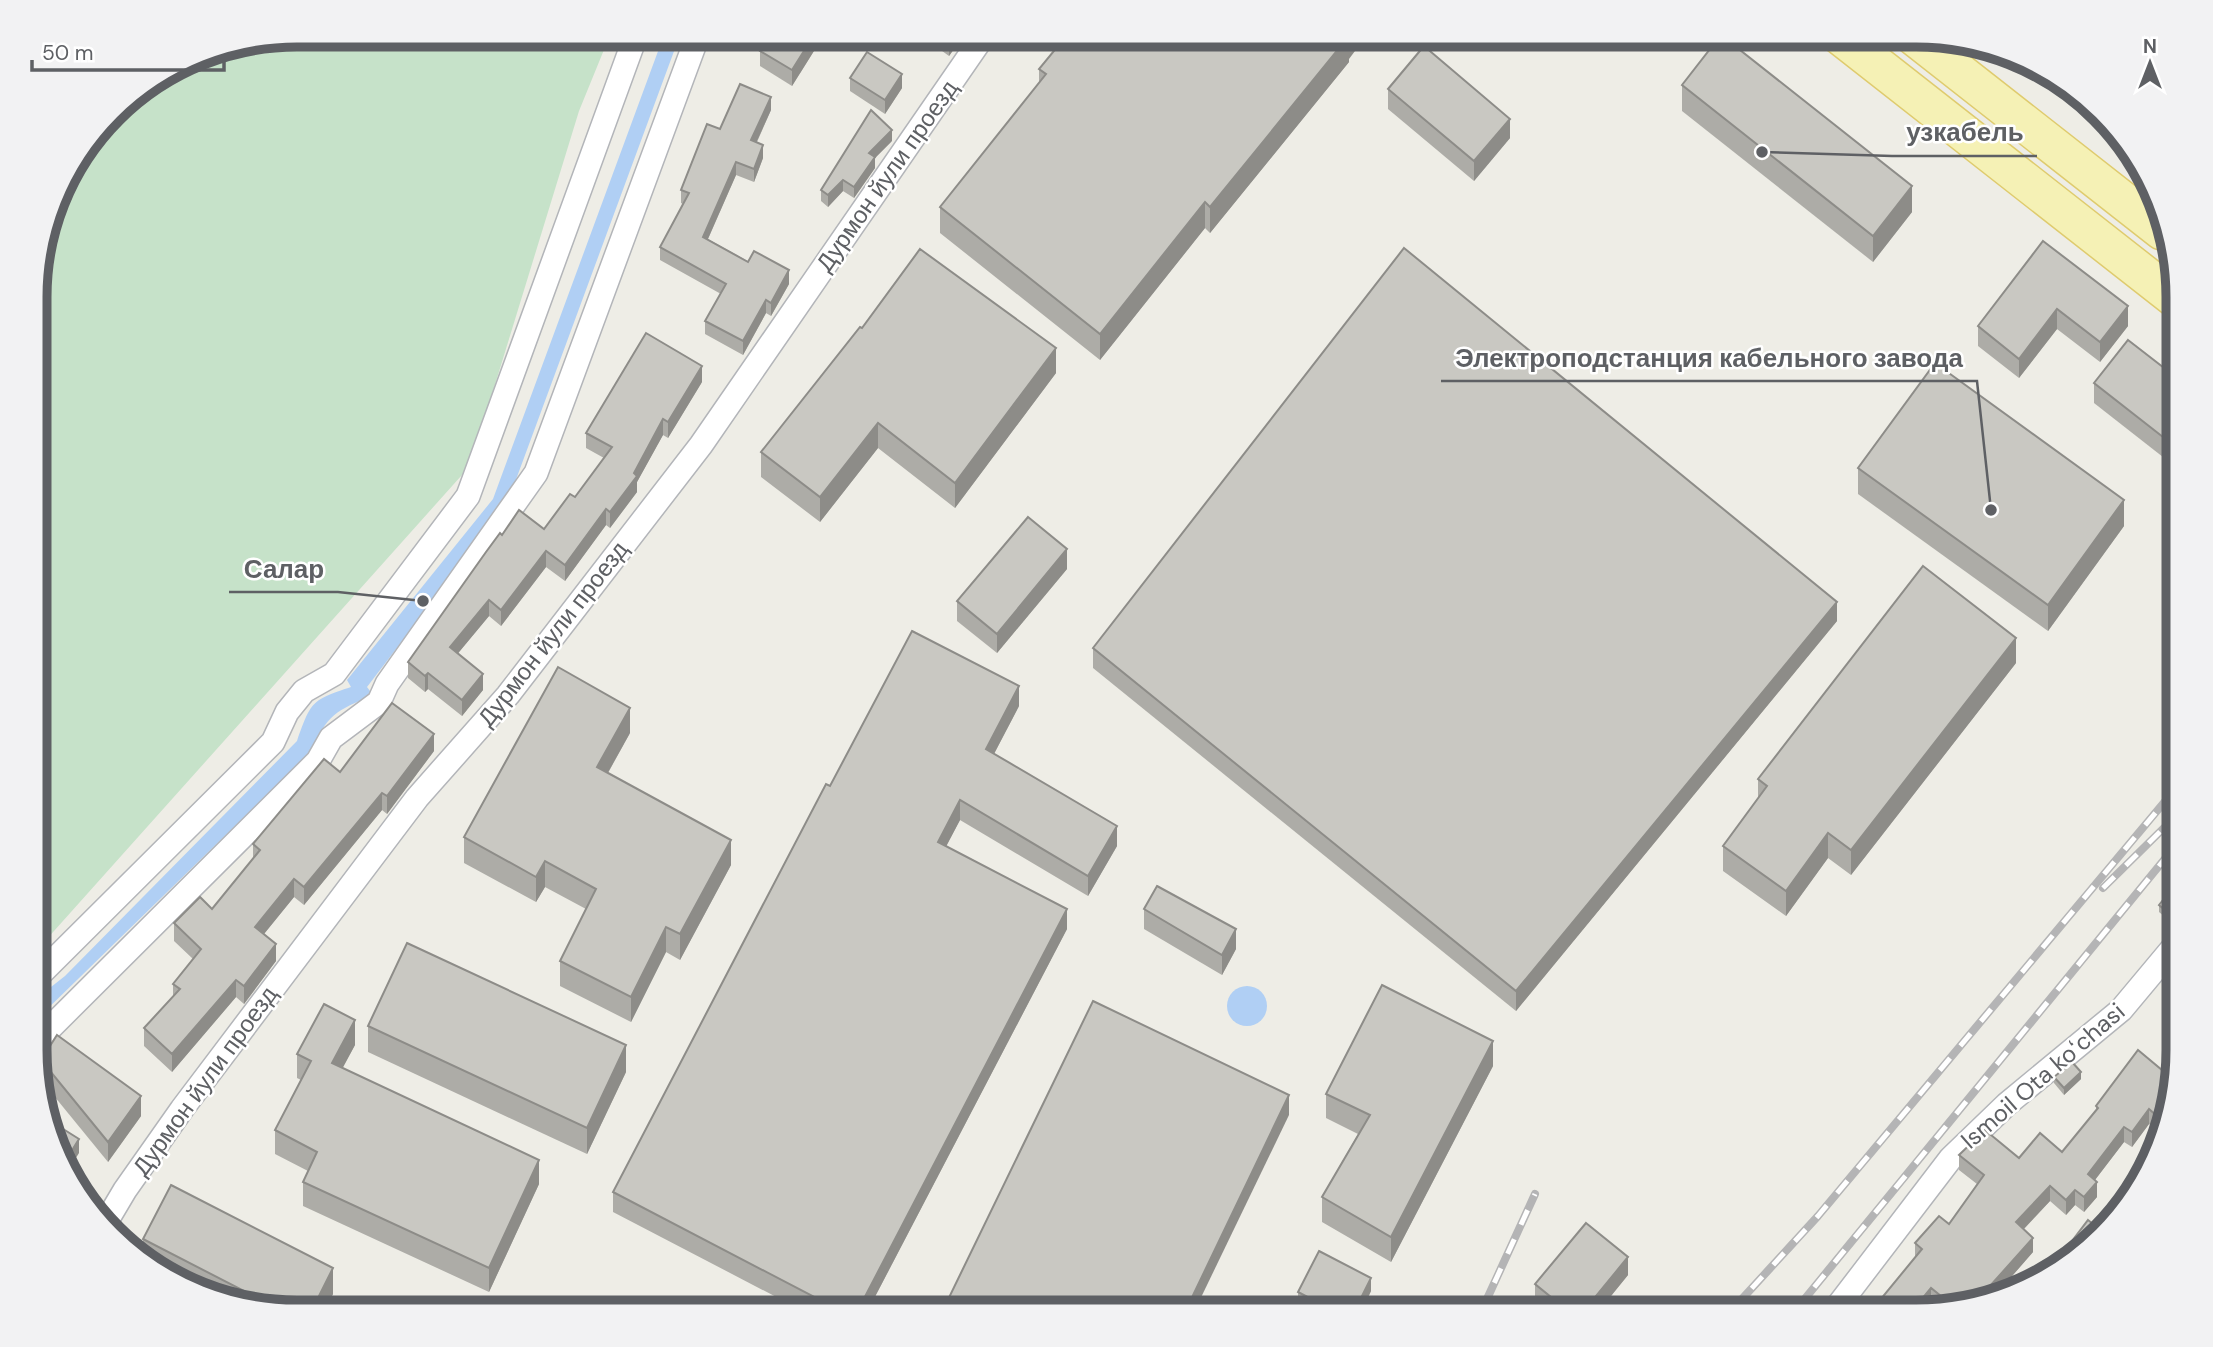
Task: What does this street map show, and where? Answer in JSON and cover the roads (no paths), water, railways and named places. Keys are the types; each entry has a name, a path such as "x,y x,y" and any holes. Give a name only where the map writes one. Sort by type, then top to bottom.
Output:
{"main road":[{"path":"1854,47 2165,290"},
{"path":"1928,48 2155,225"}],"street":[{"path":"47,967 273,742 287,712 304,691 334,674 468,496 632,47"},
{"path":"47,1031 318,761 331,738 379,702 387,684 536,473 694,47"},
{"name":"Дурмон йули проезд","path":"110,1215 182,1109 417,798 508,695 701,446 976,47"},
{"name":"Ismoil Ota koʻchasi","path":"1842,1300 1951,1158 2007,1104 2121,1010 2166,957"}],"water":[{"path":"660,47 676,47 507,504 367,687 373,695 334,715 322,729 311,752 47,1009 47,990 65,976 297,741 314,704 328,695 351,687 347,680 493,499"},
{"path":"1247,986 1255,987 1261,992 1266,998 1266,1014 1261,1020 1255,1025 1247,1026 1239,1025 1233,1020 1228,1014 1227,1006 1228,998 1233,992 1239,987"}],"railway":[{"path":"1741,1300 1818,1216 2166,801"},
{"path":"2103,888 2166,826"},
{"path":"1804,1300 2166,858"},
{"path":"1486,1300 1535,1194"}],"place":[{"name":"узкабель","path":"1762,152"},
{"name":"Электроподстанция кабельного завода","path":"1991,510"},
{"name":"Салар","path":"423,601"}]}
